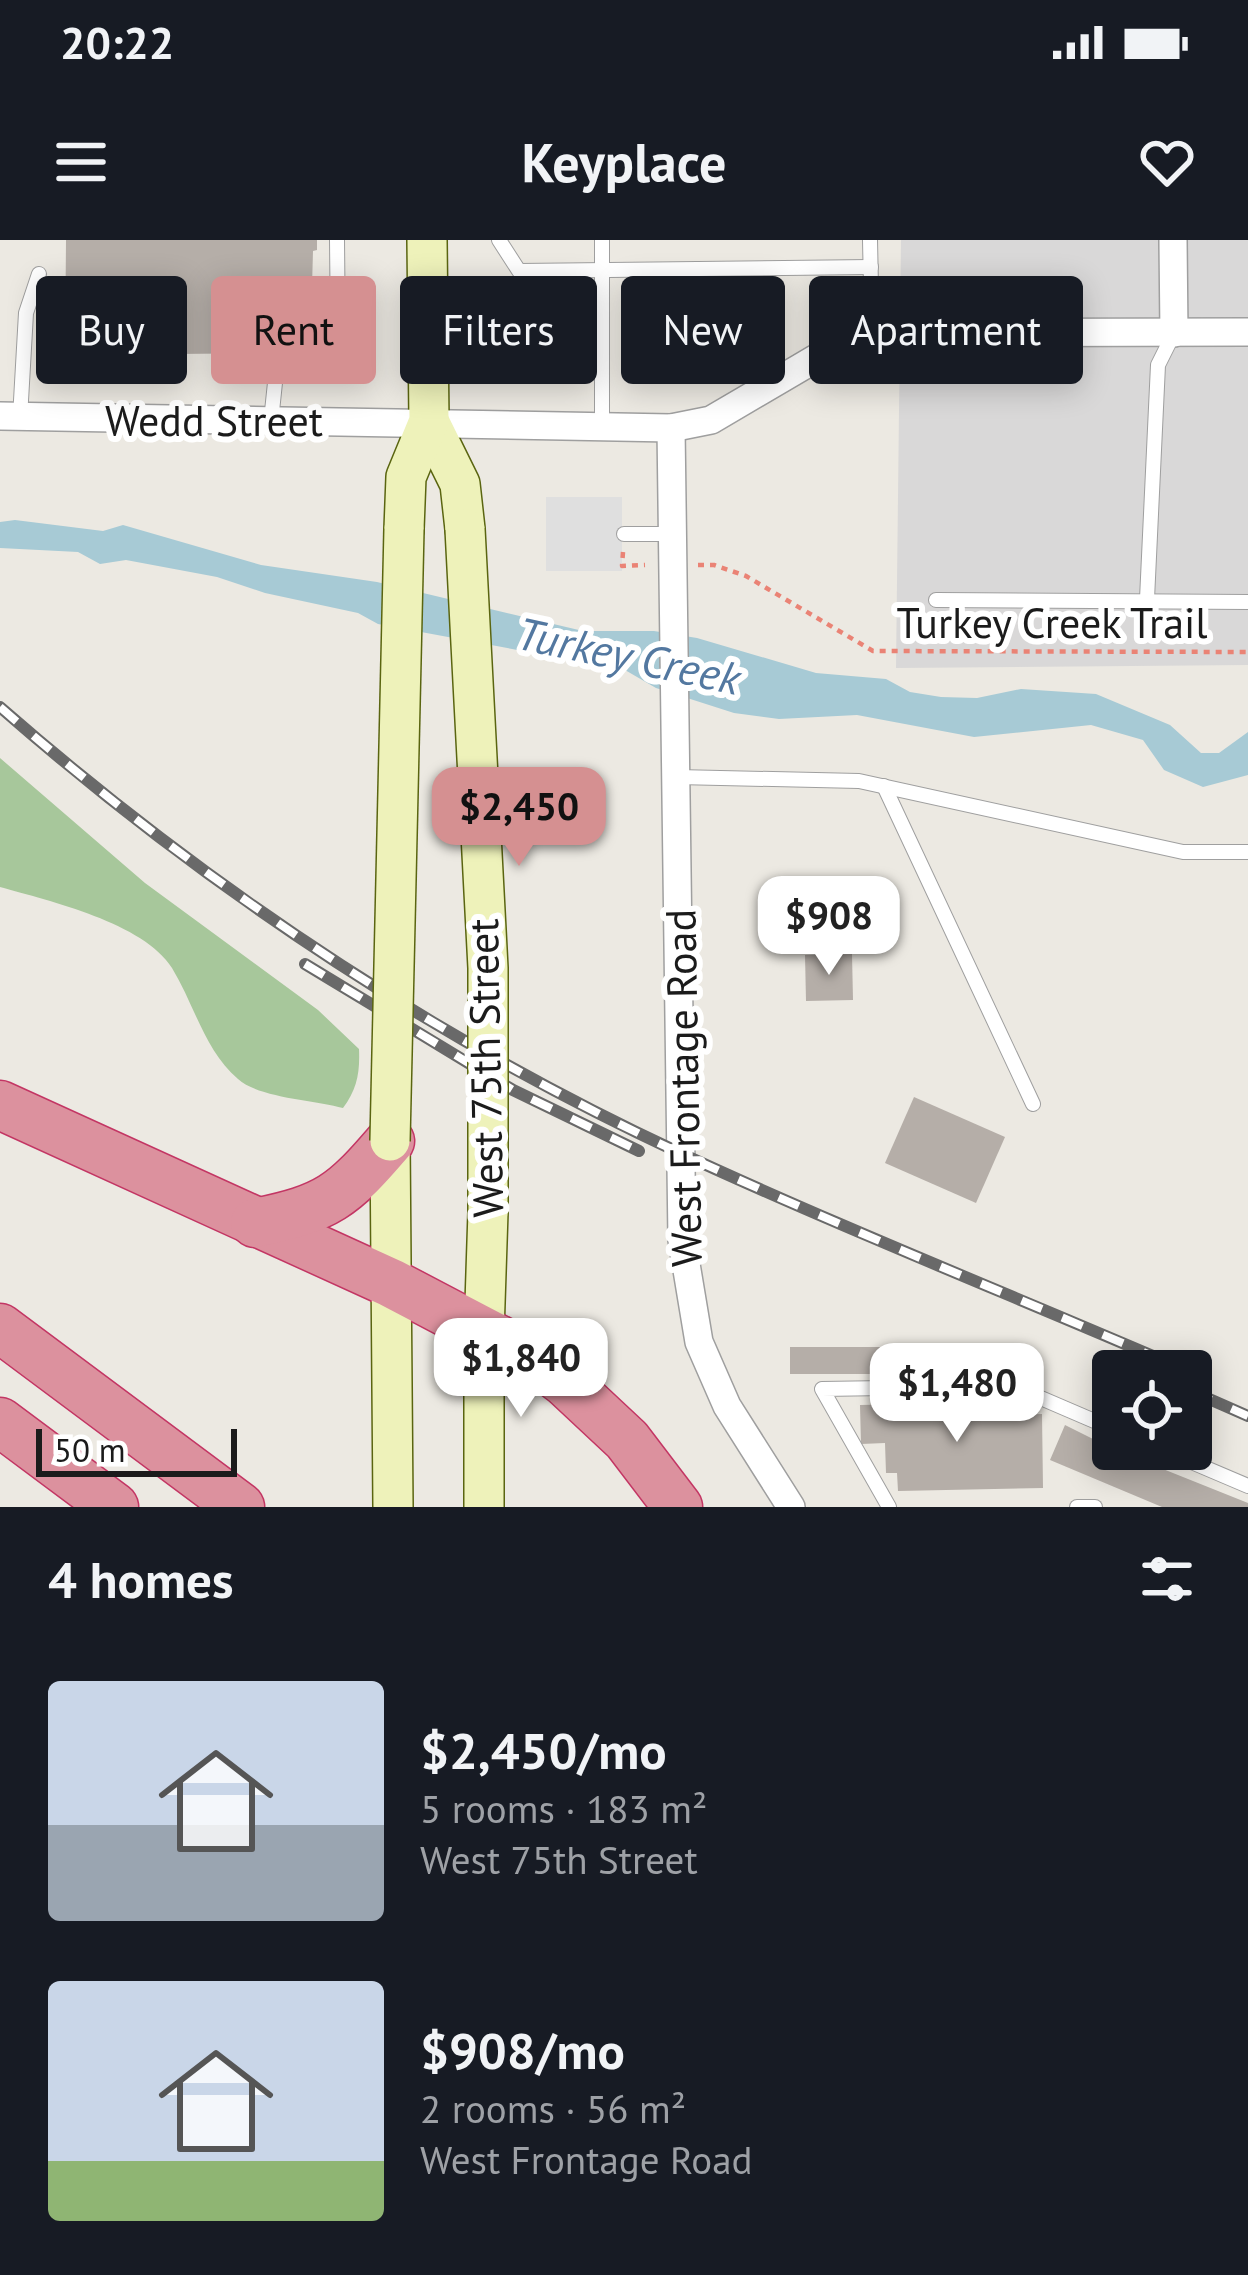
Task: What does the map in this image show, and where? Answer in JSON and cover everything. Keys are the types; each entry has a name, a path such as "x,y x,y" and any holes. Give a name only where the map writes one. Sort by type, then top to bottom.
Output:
{"highway":[{"path":"0,1105 391,1283 532,1357 627,1440 678,1507"},
{"path":"255,1223 305,1213 338,1196 390,1141"},
{"path":"0,1328 240,1507"},
{"path":"0,1422 114,1507"}],"main road":[{"name":"West 75th Street","path":"393,1507 390,1141 404,529 406,477 429,422 428,240"},
{"name":"West 75th Street","path":"429,422 460,484 465,529 488,968 484,1507"}],"street":[{"path":"1173,240 1174,333"},
{"path":"1083,333 1248,332"},
{"name":"Wedd Street","path":"10,417 671,428 711,420 809,362"},
{"name":"West Frontage Road","path":"671,428 678,1171 688,1293 699,1342 727,1406 791,1507"}],"lane":[{"path":"272,421 276,373 323,363 334,352 338,338 337,240"},
{"path":"499,240 519,271 871,267"},
{"path":"602,240 602,426"},
{"path":"871,240 871,276"},
{"path":"10,417 26,314 39,274"},
{"path":"1147,599 1158,365 1174,333"},
{"path":"624,534 674,534"},
{"path":"935,600 1248,602"},
{"path":"677,777 859,781 1183,852 1248,852"},
{"path":"884,786 1033,1104"},
{"path":"889,1507 822,1389 1013,1386 1092,1420"},
{"path":"1210,1470 1248,1486"},
{"path":"1077,1507 1095,1507"}],"path":[{"name":"Turkey Creek Trail","path":"624,534 622,566 714,566 746,575 872,651 1248,652"}],"shaded area":[{"path":"901,240 1248,240 1248,665 896,668 899,384 1083,384 1083,276 901,276"},
{"path":"546,497 622,497 622,571 546,571"}],"green space":[{"path":"0,758 145,883 318,1010 359,1049 357,1080 343,1108 273,1094 238,1079 208,1041 172,968 140,938 94,916 0,887"}],"water":[{"name":"Turkey Creek","path":"0,522 103,531 123,525 261,565 377,582 583,631 654,631 697,638 816,673 886,679 910,692 941,697 977,698 1021,689 1096,694 1170,725 1201,753 1219,753 1248,732 1248,775 1203,787 1164,770 1143,740 1091,725 974,737 857,715 779,719 734,713 656,688 625,670 378,624 358,613 265,593 217,577 126,560 100,564 78,552 0,548"}],"building":[{"path":"66,240 317,240 312,276 211,276 211,354 187,354 187,276 66,276"},
{"path":"852,954 853,1000 806,1001 805,955"},
{"path":"914,1097 1005,1137 976,1203 885,1163"},
{"path":"790,1347 908,1347 908,1360 934,1360 934,1374 790,1374"},
{"path":"1004,1402 1005,1415 1042,1414 1043,1488 898,1491 897,1473 886,1473 885,1443 861,1444 860,1405"},
{"path":"1065,1425 1092,1438 1092,1470 1166,1470 1248,1503 1248,1507 1162,1507 1050,1460"}],"railway":[{"path":"0,707 240,896 410,1009 498,1060 680,1153 1138,1350"},
{"path":"305,964 513,1090 639,1151"},
{"path":"1212,1400 1248,1416"}]}
